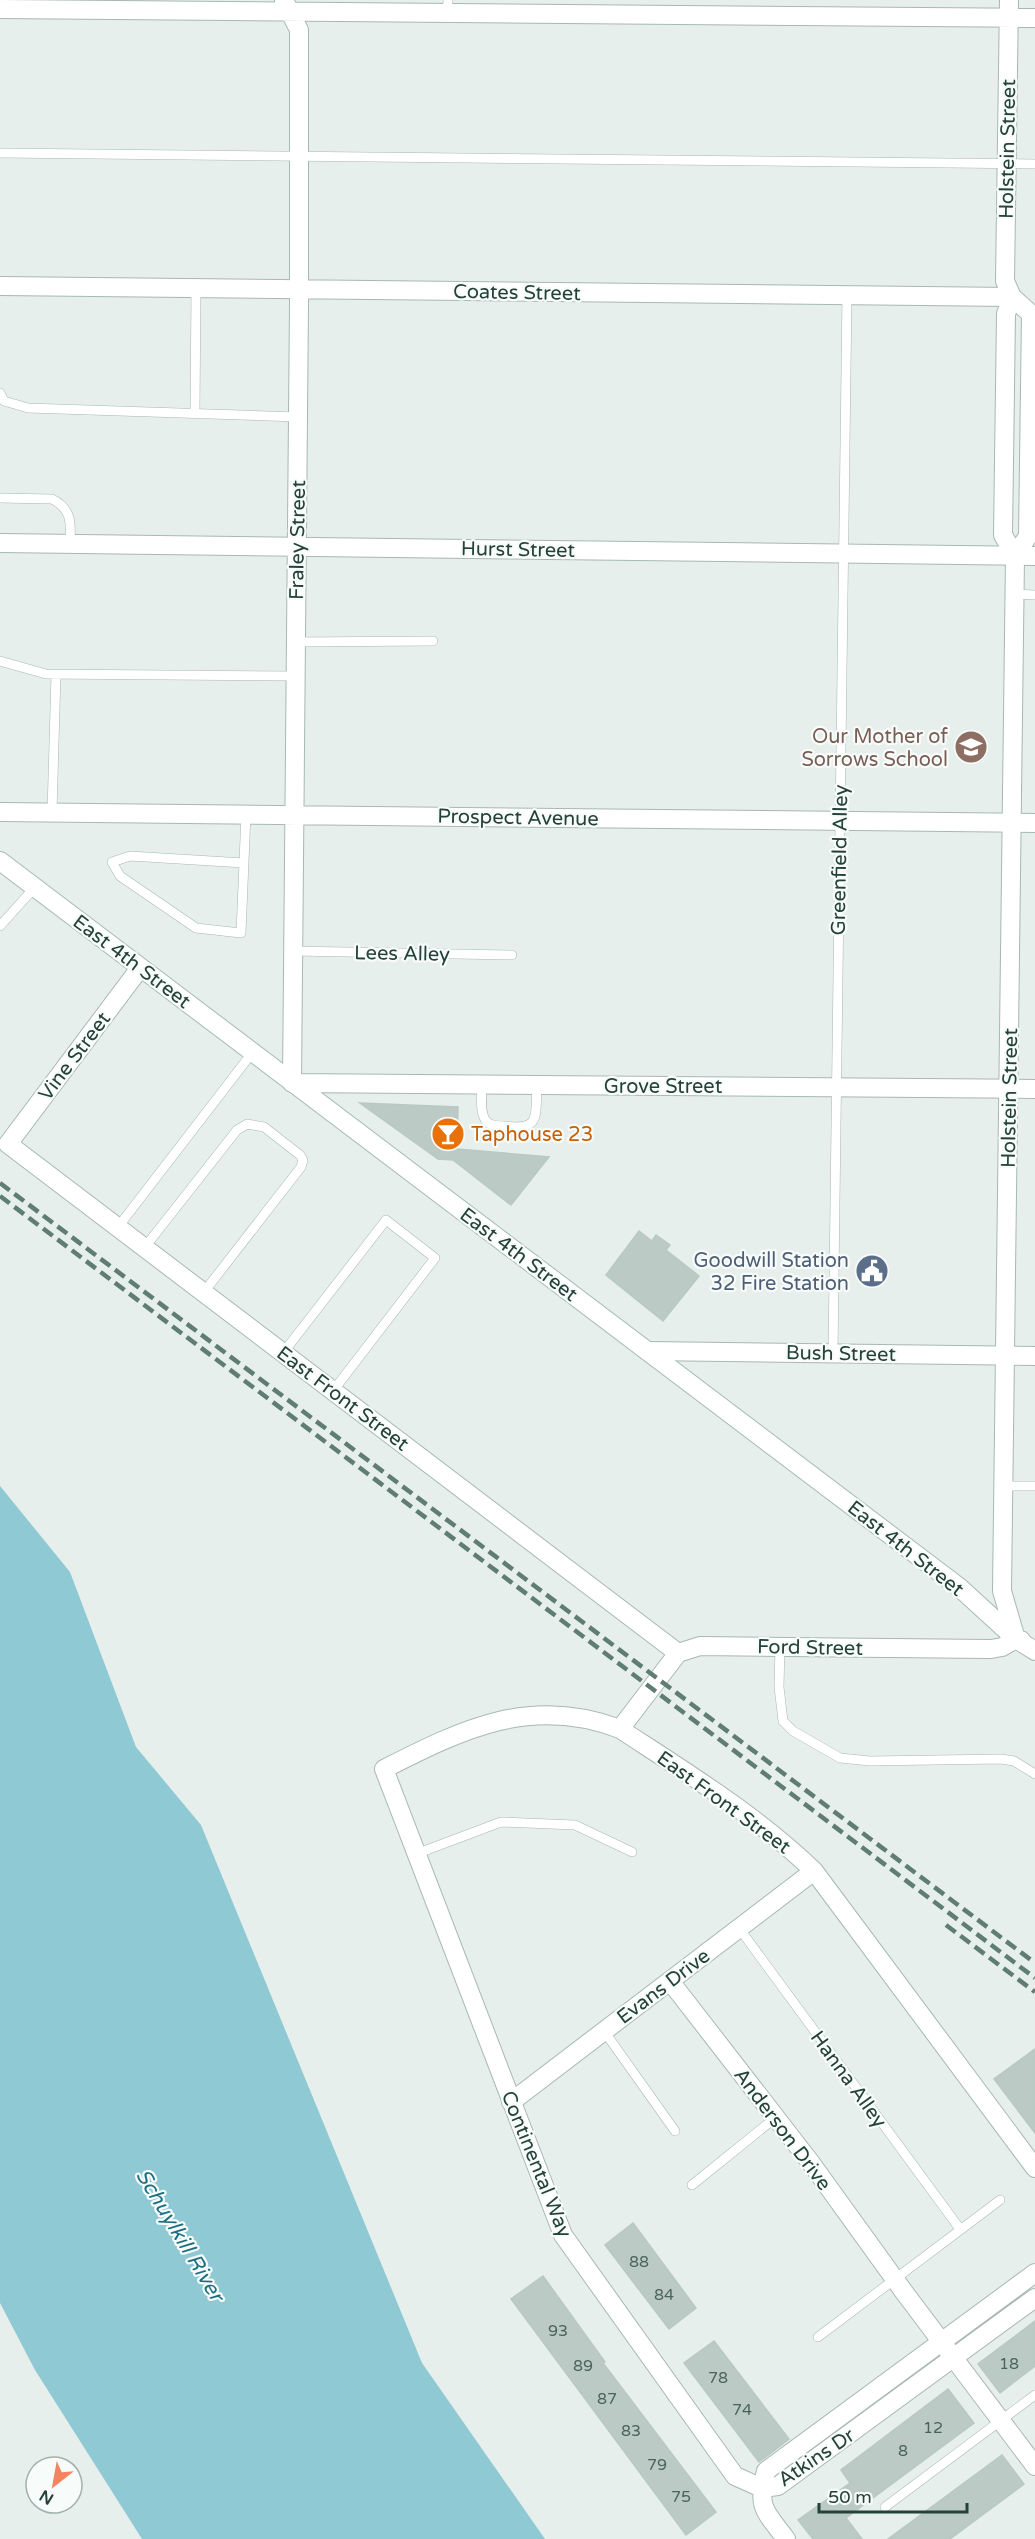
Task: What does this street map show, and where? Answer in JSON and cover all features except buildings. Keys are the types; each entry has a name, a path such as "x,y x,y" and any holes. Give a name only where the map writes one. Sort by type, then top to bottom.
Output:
{"street":[{"path":"0,9 112,5 1009,9 1035,18"},
{"name":"Fraley Street","path":"286,6 299,30 292,1083"},
{"name":"Holstein Street","path":"1009,9 1005,281 1012,297 1031,314 1028,536 1016,556 1015,594 1002,1591 1016,1639"},
{"name":"Coates Street","path":"0,286 1035,297"},
{"name":"Holstein Street","path":"1012,297 1006,314 1003,535 1016,556"},
{"name":"Hurst Street","path":"0,543 1035,556"},
{"name":"Prospect Avenue","path":"0,812 1035,823"},
{"name":"East 4th Street","path":"0,861 959,1587 1016,1639 1035,1651"},
{"name":"Vine Street","path":"8,1144 140,968"},
{"name":"Grove Street","path":"292,1083 1035,1089"},
{"name":"East Front Street","path":"8,1144 678,1653"},
{"name":"Bush Street","path":"647,1352 1035,1356"},
{"name":"Ford Street","path":"678,1653 700,1646 991,1649 1002,1647 1016,1639 1035,1642"},
{"path":"620,1729 678,1653"},
{"name":"East Front Street","path":"384,1769 443,1740 520,1716 597,1720 620,1729 748,1814 783,1840 814,1871 1035,2168"},
{"name":"Continental Way","path":"384,1769 563,2235 735,2476 762,2488"},
{"name":"Evans Drive","path":"511,2102 814,1871"},
{"name":"Anderson Drive","path":"669,1981 775,2118 942,2342"},
{"name":"Atkins Dr","path":"1035,2273 766,2471 762,2488 778,2486 1035,2298"},
{"path":"942,2342 1035,2466"},
{"path":"762,2488 760,2498 765,2510 786,2539"}],"lane":[{"path":"0,153 1035,164"},
{"path":"195,412 196,288"},
{"name":"Greenfield Alley","path":"833,1353 847,295"},
{"path":"0,393 4,401 28,408 298,417"},
{"path":"0,498 52,499 58,502 68,510 71,520 70,544"},
{"path":"1015,594 1035,595"},
{"path":"296,642 433,641"},
{"path":"0,661 46,674 296,676"},
{"path":"52,812 56,674"},
{"path":"244,863 130,856 112,862 120,876 196,928 241,933 244,863 246,814"},
{"path":"0,926 35,887"},
{"name":"Lees Alley","path":"293,951 512,956"},
{"path":"118,1227 252,1053"},
{"path":"482,1084 485,1121 490,1124 523,1129 529,1126 535,1116 537,1085"},
{"path":"145,1247 237,1130 247,1124 264,1127 300,1155 303,1160 301,1167 204,1292"},
{"path":"283,1353 386,1220 435,1258 333,1391"},
{"path":"1004,1486 1035,1486"},
{"path":"780,1646 779,1687 783,1721 793,1731 840,1758 870,1761 1000,1759 1014,1761 1035,1774"},
{"path":"416,1854 501,1822 575,1825 632,1852"},
{"name":"Hanna Alley","path":"738,1928 960,2229"},
{"path":"604,2031 675,2131"},
{"path":"692,2185 775,2118"},
{"path":"818,2337 893,2278 1000,2200"},
{"path":"885,2506 1035,2395"}],"water":[{"name":"Schuylkill River","path":"0,1486 70,1572 136,1747 201,1825 422,2363 545,2539 142,2539 35,2370 0,2303"}],"railway":[{"path":"0,1183 1035,1963"},
{"path":"0,1196 1035,1978"},
{"path":"946,1925 1035,1992"}],"place":[{"name":"Our Mother of Sorrows School","path":"971,747"},
{"name":"Taphouse 23","path":"448,1134"},
{"name":"Goodwill Station 32 Fire Station","path":"872,1271"}]}
